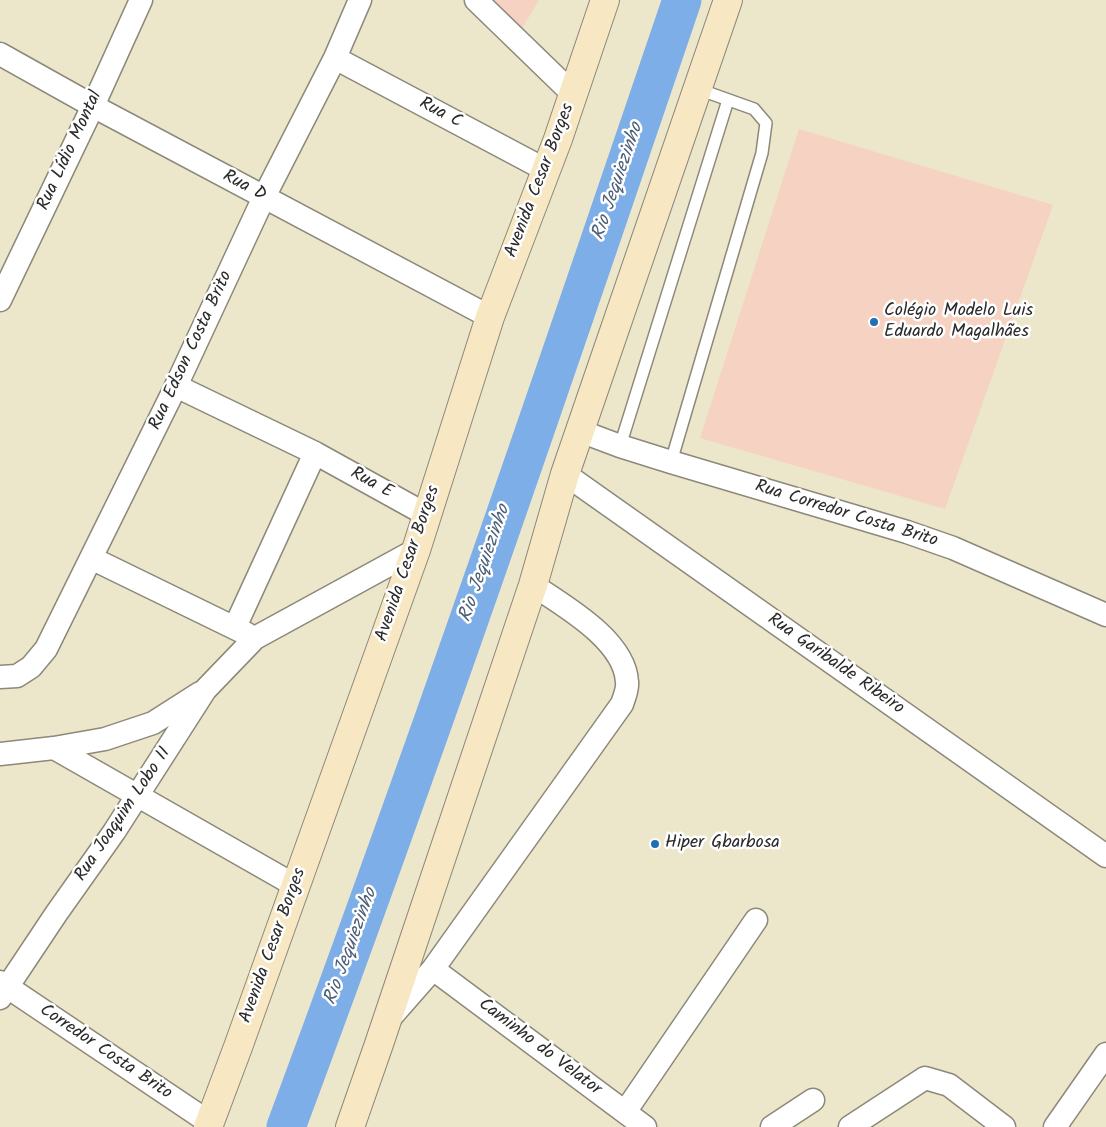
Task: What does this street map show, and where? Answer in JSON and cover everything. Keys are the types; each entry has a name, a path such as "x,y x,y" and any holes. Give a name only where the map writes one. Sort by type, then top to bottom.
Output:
{"main road":[{"name":"Avenida Cesar Borges","path":"209,1125 416,550 490,316 546,170 605,0"},
{"path":"350,1127 533,585 565,474 728,0"}],"street":[{"name":"Rua Lídio Montal","path":"0,300 93,106 141,0"},
{"name":"Rua Edson Costa Brito","path":"0,677 17,676 31,667 46,649 176,386 264,198 335,58 360,0"},
{"path":"476,0 573,94"},
{"name":"Rua D","path":"0,54 264,198 490,316"},
{"name":"Rua C","path":"335,58 546,170"},
{"name":"Rua E","path":"176,386 315,453 427,515"},
{"name":"Rua Corredor Costa Brito","path":"580,431 671,462 907,532 953,548 1106,615"},
{"path":"245,633 315,453"},
{"name":"Rua Garibalde Ribeiro","path":"565,474 1106,856"},
{"path":"245,633 416,550"},
{"path":"92,558 245,633"},
{"path":"386,1022 432,969 622,704 628,683 624,664 612,645 582,619 533,585"},
{"name":"Rua Joaquim Lobo II","path":"2,989 114,832 205,690 245,633"},
{"path":"0,754 54,748 105,739 153,723 205,690"},
{"path":"54,748 296,886"},
{"path":"625,1112 756,920"},
{"name":"Caminho do Velator","path":"432,969 646,1127"},
{"name":"Corredor Costa Brito","path":"2,989 209,1125"},
{"path":"1062,1124 1106,1054"},
{"path":"850,1127 925,1078 949,1084 1004,1127"},
{"path":"772,1127 813,1100"}],"lane":[{"path":"671,462 762,153 766,123 754,109 698,89"},
{"path":"620,446 728,100"}],"shaded area":[{"path":"485,0 539,0 518,35"},
{"name":"Colégio Modelo Luis Eduardo Magalhães","path":"799,129 1053,205 945,509 700,438"}],"waterway":[{"name":"Rio Jequiezinho","path":"286,1127 439,706 682,0"}],"place":[{"name":"Colégio Modelo Luis Eduardo Magalhães","path":"874,322"},
{"name":"Hiper Gbarbosa","path":"655,844"}]}
